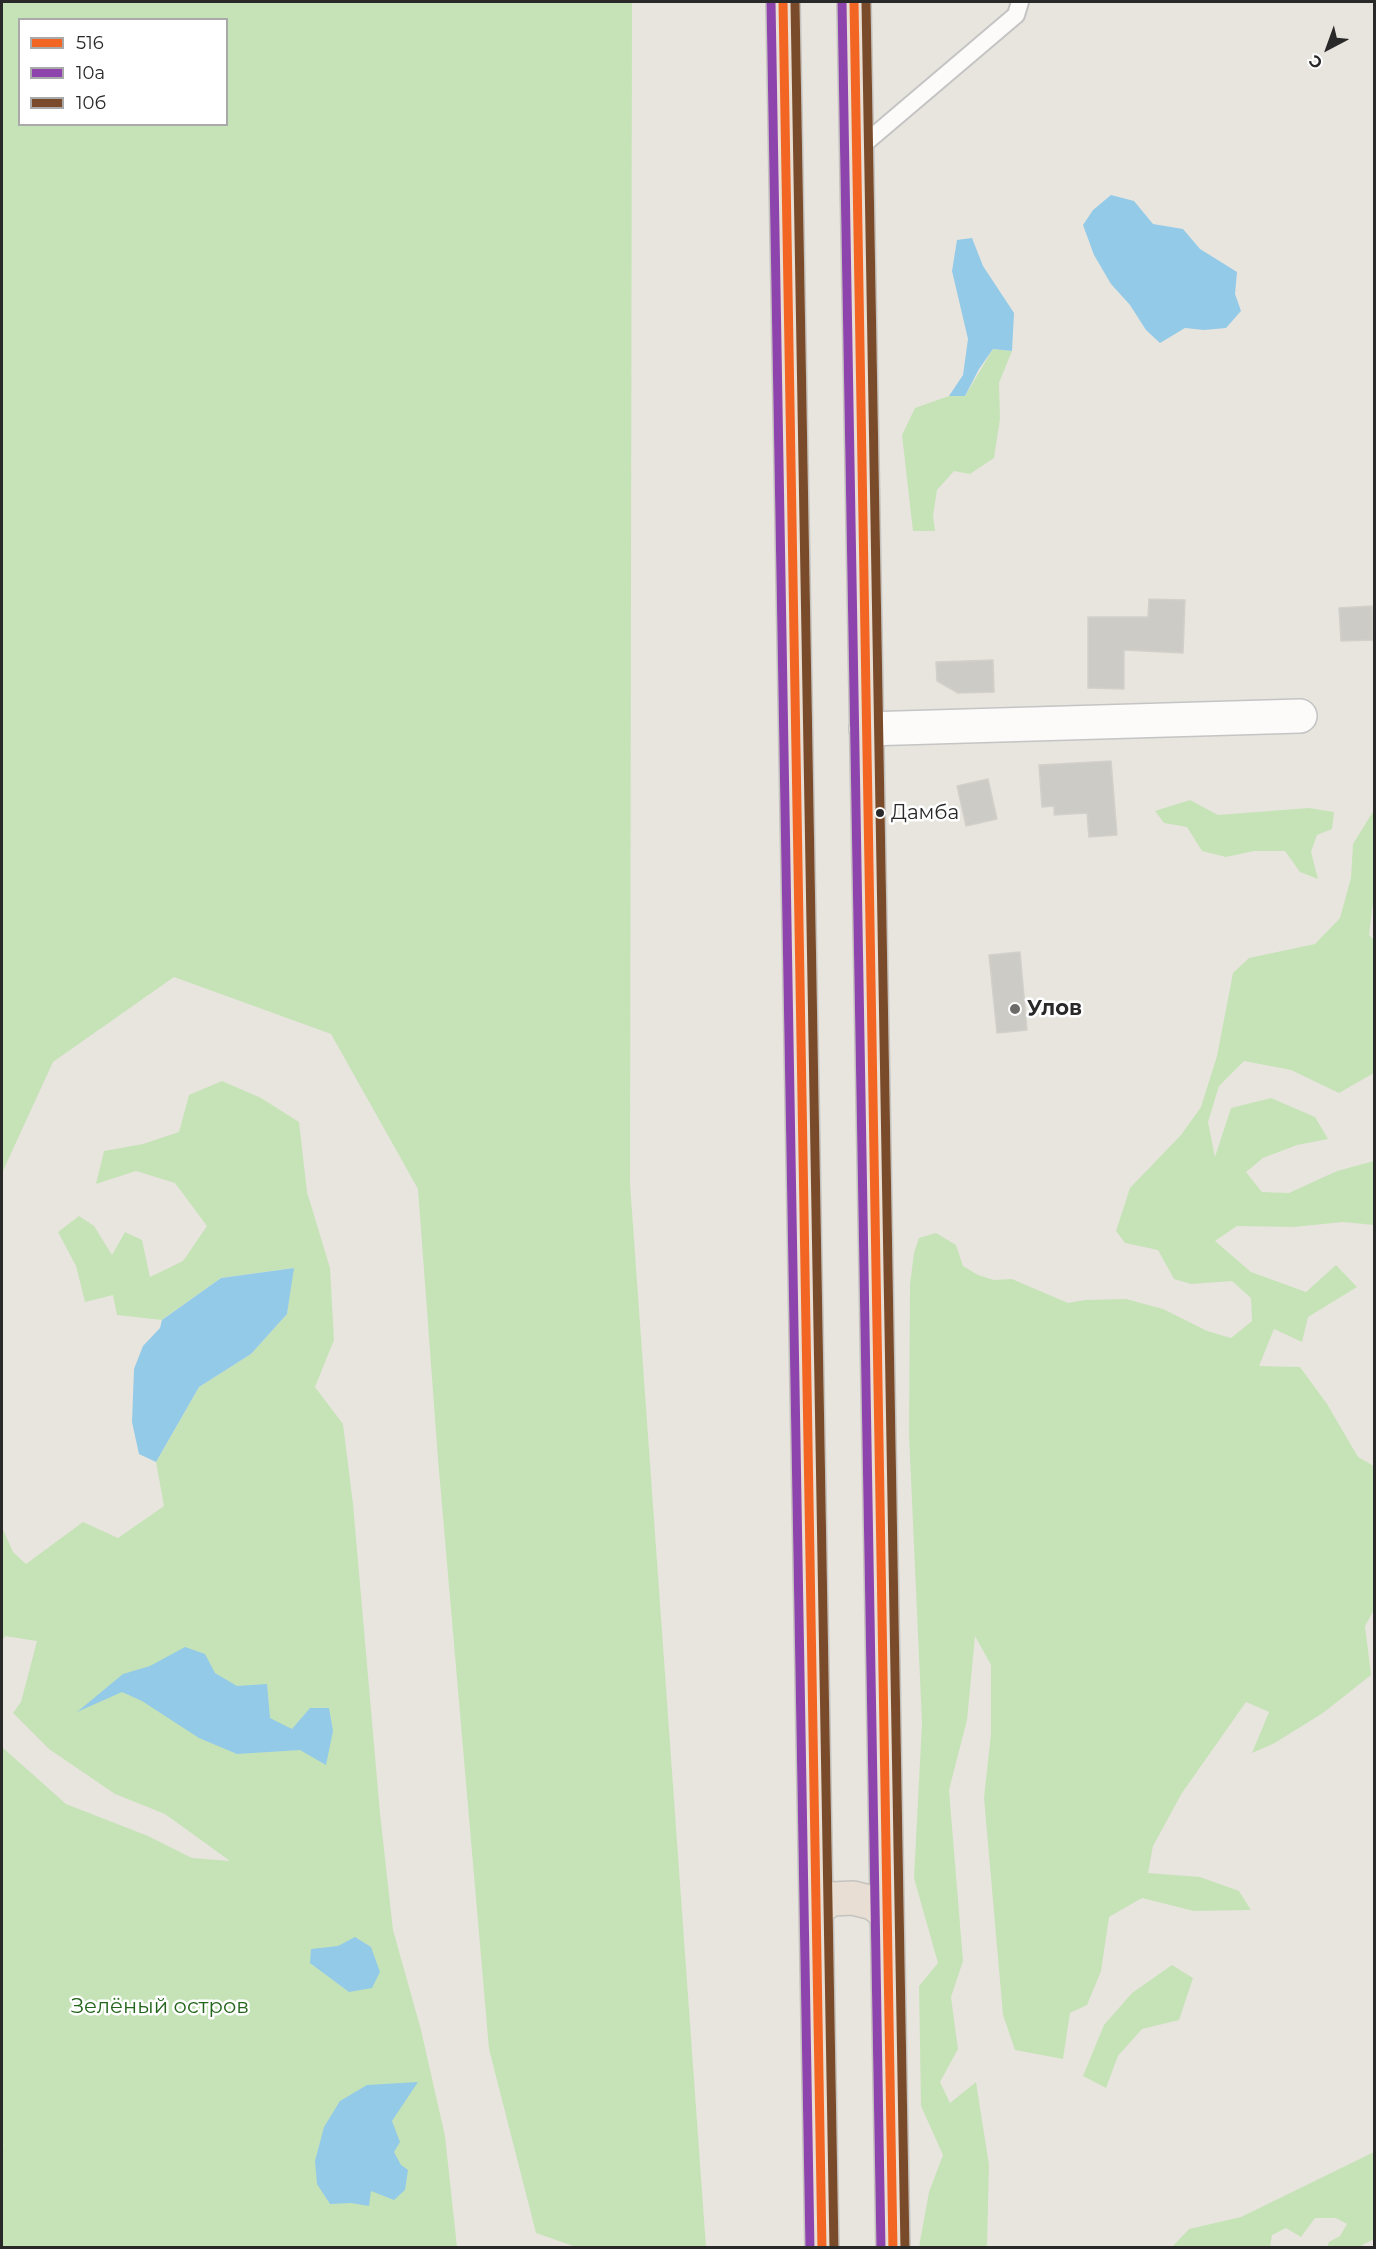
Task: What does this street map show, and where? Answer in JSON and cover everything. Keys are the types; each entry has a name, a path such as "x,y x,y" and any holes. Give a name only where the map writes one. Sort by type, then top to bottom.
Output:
{"highway":[{"path":"783,2 822,2247"},
{"path":"854,2 893,2247"},
{"path":"816,1909 832,1899 853,1898 873,1903 887,1914"}],"street":[{"path":"866,729 1300,716"}],"lane":[{"path":"857,150 1016,15 1020,2"}],"green space":[{"path":"2,2 632,2 630,1183 706,2247 576,2247 536,2233 489,2049 438,1459 418,1189 331,1034 174,977 53,1062 2,1173"},
{"path":"993,349 1012,351 999,383 1000,419 994,458 970,474 954,471 937,490 933,516 935,531 913,531 902,435 915,408 949,396 965,396"},
{"path":"1190,800 1218,815 1309,808 1334,812 1332,829 1317,835 1311,852 1318,879 1300,872 1285,851 1254,851 1226,857 1202,851 1187,827 1164,823 1155,811"},
{"path":"1374,810 1374,895 1369,935 1374,940 1374,1073 1339,1093 1291,1070 1244,1061 1219,1086 1208,1122 1215,1157 1231,1108 1271,1098 1315,1117 1328,1139 1297,1145 1263,1158 1246,1172 1262,1192 1289,1193 1337,1171 1374,1161 1374,1225 1343,1222 1294,1227 1237,1226 1215,1241 1251,1272 1306,1292 1336,1265 1357,1287 1308,1317 1302,1342 1274,1329 1259,1366 1300,1367 1327,1404 1358,1457 1374,1466 1374,1610 1365,1626 1371,1675 1323,1713 1273,1744 1252,1753 1269,1712 1246,1702 1182,1793 1153,1846 1148,1873 1200,1877 1239,1891 1251,1910 1194,1911 1142,1898 1109,1917 1101,1971 1087,2005 1070,2013 1063,2059 1015,2050 1003,2015 984,1798 991,1734 991,1665 975,1636 967,1720 949,1790 963,1961 951,1997 958,2049 940,2082 950,2103 976,2082 989,2165 987,2247 919,2247 929,2192 943,2155 921,2106 919,1986 938,1963 914,1878 922,1723 909,1435 910,1284 914,1253 919,1238 936,1233 956,1245 963,1266 978,1275 994,1280 1012,1279 1068,1303 1085,1300 1126,1299 1163,1309 1207,1331 1231,1338 1252,1321 1251,1298 1232,1281 1191,1284 1174,1279 1158,1250 1125,1243 1116,1231 1130,1188 1181,1135 1201,1107 1217,1056 1233,973 1249,958 1315,944 1340,918 1351,878 1353,844"},
{"name":"Зелёный остров","path":"222,1081 261,1098 299,1122 307,1192 330,1268 334,1340 315,1387 343,1424 353,1504 380,1813 393,1930 421,2030 445,2136 457,2247 2,2247 2,2147 4,2144 2,2142 2,1747 66,1804 148,1836 192,1858 230,1861 165,1814 115,1794 49,1749 13,1713 21,1702 37,1641 5,1636 2,1641 2,1527 13,1552 26,1564 83,1522 118,1538 164,1506 156,1462 199,1387 251,1354 287,1314 293,1268 221,1278 162,1320 117,1315 113,1295 85,1302 76,1266 58,1232 79,1216 94,1226 112,1255 125,1232 142,1240 150,1277 183,1261 207,1226 175,1183 136,1171 96,1184 104,1151 143,1144 179,1132 189,1095"},
{"path":"1172,1965 1193,1978 1179,2020 1142,2029 1118,2056 1106,2088 1083,2076 1104,2025 1132,1993"},
{"path":"1374,2152 1374,2239 1359,2247 1327,2247 1329,2242 1340,2236 1347,2224 1336,2218 1315,2218 1301,2237 1286,2228 1272,2235 1270,2247 1172,2247 1189,2229 1241,2217"}],"water":[{"path":"1111,195 1134,201 1153,224 1183,229 1200,249 1237,272 1235,294 1241,311 1226,328 1204,330 1185,328 1160,343 1146,330 1130,305 1111,284 1094,255 1083,225 1093,210"},
{"path":"972,238 983,266 1014,313 1012,351 993,349 965,396 949,396 963,375 968,339 952,271 957,240"},
{"path":"294,1268 287,1314 251,1354 199,1387 156,1462 139,1454 132,1422 134,1369 143,1346 160,1328 162,1320 221,1278"},
{"path":"185,1647 205,1654 215,1673 237,1686 267,1684 270,1718 292,1729 310,1708 329,1708 333,1731 326,1765 300,1750 237,1754 199,1738 142,1701 122,1692 77,1712 123,1674 150,1666"},
{"path":"355,1937 371,1947 380,1972 372,1988 349,1992 310,1963 311,1949 338,1946"},
{"path":"418,2082 392,2121 400,2142 394,2152 401,2165 408,2170 405,2190 394,2200 371,2191 369,2206 351,2203 330,2204 317,2184 315,2161 324,2127 340,2101 367,2085"}],"building":[{"path":"1149,599 1185,600 1183,653 1124,650 1124,689 1088,688 1088,617 1148,617"},
{"path":"1372,606 1373,640 1341,641 1339,608"},
{"path":"993,660 994,692 958,693 937,681 936,662"},
{"path":"1111,761 1117,835 1089,837 1087,813 1054,815 1054,806 1042,807 1039,765"},
{"path":"988,779 997,819 966,826 957,786"},
{"path":"1020,952 1027,1030 997,1033 989,955"}],"transit line":[{"name":"10а","path":"771,2 810,2248"},
{"name":"516","path":"783,2 822,2248"},
{"name":"10б","path":"795,2 834,2248"},
{"name":"10а","path":"842,2 881,2248"},
{"name":"516","path":"854,2 893,2248"},
{"name":"10б","path":"866,2 905,2248"}],"place":[{"name":"Дамба","path":"880,813"},
{"name":"Улов","path":"1015,1009"}]}
